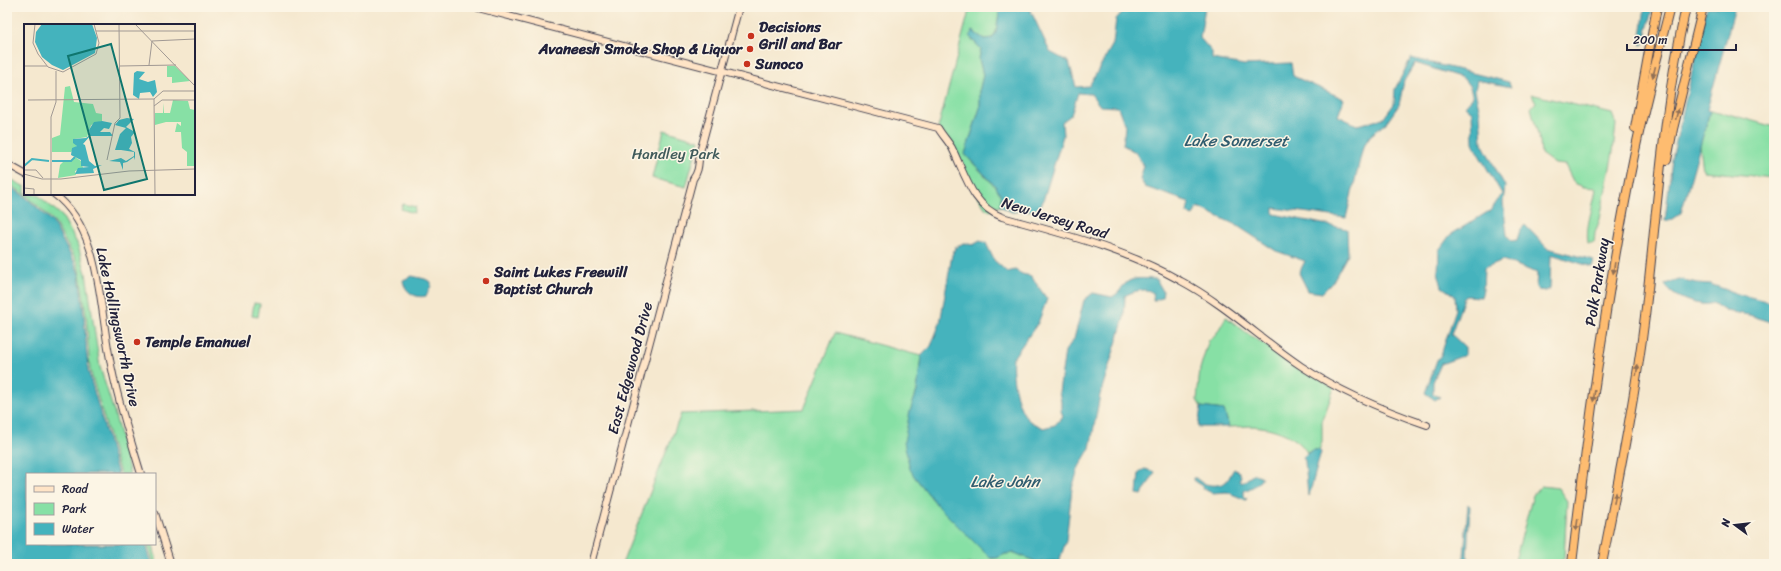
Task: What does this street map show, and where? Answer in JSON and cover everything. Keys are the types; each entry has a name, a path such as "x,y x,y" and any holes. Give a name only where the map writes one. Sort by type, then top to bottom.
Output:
{"highway":[{"path":"1617,248 1619,217 1657,7"},
{"name":"Polk Parkway","path":"1572,564 1617,248 1643,114 1670,7"},
{"path":"1602,564 1636,371 1672,80 1686,7"},
{"path":"1652,249 1673,129 1703,7"}],"street":[{"name":"New Jersey Road","path":"474,7 938,128 952,148 975,197 990,211 1002,216 1105,246 1157,268 1213,301 1302,367 1322,379 1384,410 1427,425"},
{"name":"East Edgewood Drive","path":"591,564 694,179 694,166 696,160 700,156 739,7"},
{"path":"7,164 24,173"},
{"name":"Lake Hollingsworth Drive","path":"55,195 71,209 81,228 92,257 99,291 108,353 125,420 141,473"},
{"path":"156,516 171,564"}],"green space":[{"path":"970,7 1000,7 996,32 993,38 984,39 972,31 970,37 981,49 979,59 983,75 980,88 980,108 965,154 991,182 1001,197 1000,206 990,211 985,208 938,128"},
{"path":"1531,94 1612,114 1616,124 1613,152 1594,243 1588,243 1587,236 1596,188 1584,187 1574,183 1565,165 1555,164 1541,154 1540,142 1531,108 1536,102"},
{"path":"1710,111 1723,114 1725,113 1774,127 1774,178 1703,171 1700,146"},
{"name":"Handley Park","path":"664,130 699,140 686,187 652,178"},
{"path":"7,177 24,186 24,194 7,182"},
{"path":"25,195 38,195 62,216 77,243 86,273 100,367 115,415 130,473 120,473 90,370 86,315 77,262 53,220"},
{"path":"403,204 416,207 414,213 401,209"},
{"path":"254,303 260,304 258,317 252,316"},
{"path":"1226,317 1251,336 1334,388 1322,422 1322,442 1319,450 1312,450 1307,453 1304,448 1294,439 1281,432 1267,428 1253,426 1229,427 1224,410 1201,407 1197,400 1200,369 1209,340 1215,336"},
{"path":"835,333 921,356 917,391 912,405 914,476 938,506 992,559 1005,554 1015,553 1037,562 1056,561 1058,564 622,564 681,414 804,409"},
{"path":"1541,486 1558,488 1567,501 1564,559 1555,564 1514,564 1533,495"},
{"path":"148,545 153,545 157,564 154,564"}],"water":[{"name":"Lake Somerset","path":"1000,7 1029,7 1050,52 1069,62 1076,87 1089,86 1113,44 1116,19 1127,7 1205,7 1200,38 1212,52 1212,59 1244,65 1291,63 1293,76 1344,99 1338,116 1357,125 1383,119 1394,104 1395,89 1411,58 1509,82 1511,87 1477,80 1475,90 1480,113 1482,143 1505,186 1503,202 1507,235 1511,241 1517,240 1520,230 1525,225 1547,248 1594,260 1592,267 1551,254 1550,289 1545,291 1538,290 1536,287 1537,273 1503,260 1484,268 1483,290 1481,297 1467,296 1464,298 1451,334 1465,347 1465,355 1441,364 1433,382 1433,394 1440,397 1435,400 1425,393 1437,360 1441,355 1456,309 1455,296 1442,287 1438,272 1439,250 1450,235 1491,210 1502,194 1475,148 1473,142 1472,112 1465,106 1473,97 1470,87 1463,78 1415,63 1404,81 1399,105 1387,122 1370,136 1363,147 1346,218 1274,208 1274,214 1347,229 1348,254 1332,283 1322,293 1308,291 1299,273 1305,261 1276,251 1236,225 1198,207 1193,215 1187,213 1189,202 1145,187 1140,179 1144,166 1135,152 1123,145 1125,126 1118,107 1100,106 1091,94 1078,93 1071,115 1062,122 1063,136 1042,204 1035,210 1012,212 1000,206 1001,197 996,187 965,154 980,108 980,88 983,75 979,59 981,49 970,37 972,31 984,39 993,38 996,32"},
{"path":"1645,7 1653,7 1643,44 1641,45 1640,44"},
{"path":"1707,7 1735,7 1707,110 1710,111 1681,213 1669,221 1665,221 1672,159"},
{"path":"7,184 27,198 52,221 75,263 79,274 84,315 88,370 118,473 26,473 26,545 146,545 152,564 7,564"},
{"name":"Lake John","path":"980,241 986,243 994,260 1007,272 1015,270 1022,274 1031,276 1047,299 1038,323 1013,358 1015,389 1023,413 1028,420 1043,428 1055,425 1063,416 1059,392 1065,351 1074,339 1084,300 1093,293 1112,297 1119,292 1128,281 1143,278 1156,279 1163,291 1162,298 1153,301 1153,294 1148,290 1131,293 1125,296 1124,318 1100,395 1090,448 1079,467 1072,488 1066,541 1060,559 1061,564 1058,564 1056,561 1037,562 1015,553 1005,554 997,558 990,558 938,506 910,469 904,442 910,411 917,391 921,356 931,346 940,323 952,255 955,248 963,243 973,245"},
{"path":"412,276 431,282 431,286 426,296 422,297 414,295 405,288 403,280"},
{"path":"1679,279 1710,284 1738,294 1774,303 1774,323 1749,315 1725,311 1713,303 1694,303 1679,297 1672,293 1665,284"},
{"path":"1201,407 1224,410 1229,427 1198,427"},
{"path":"1312,450 1319,450 1321,452 1308,496 1305,461 1303,457"},
{"path":"1145,469 1155,472 1142,495 1137,494 1139,472"},
{"path":"1234,469 1239,472 1241,476 1239,481 1242,483 1254,474 1261,476 1261,480 1253,487 1244,491 1246,500 1227,492 1212,493 1202,488 1203,486 1193,480 1193,478 1196,478 1203,483 1220,485 1227,481"},
{"path":"1468,504 1470,506 1467,555 1471,564 1458,564 1464,557"}],"place":[{"name":"Decisions Grill and Bar","path":"751,36"},
{"name":"Avaneesh Smoke Shop & Liquor","path":"750,49"},
{"name":"Sunoco","path":"747,64"},
{"name":"Saint Lukes Freewill Baptist Church","path":"486,281"},
{"name":"Temple Emanuel","path":"137,342"}]}
